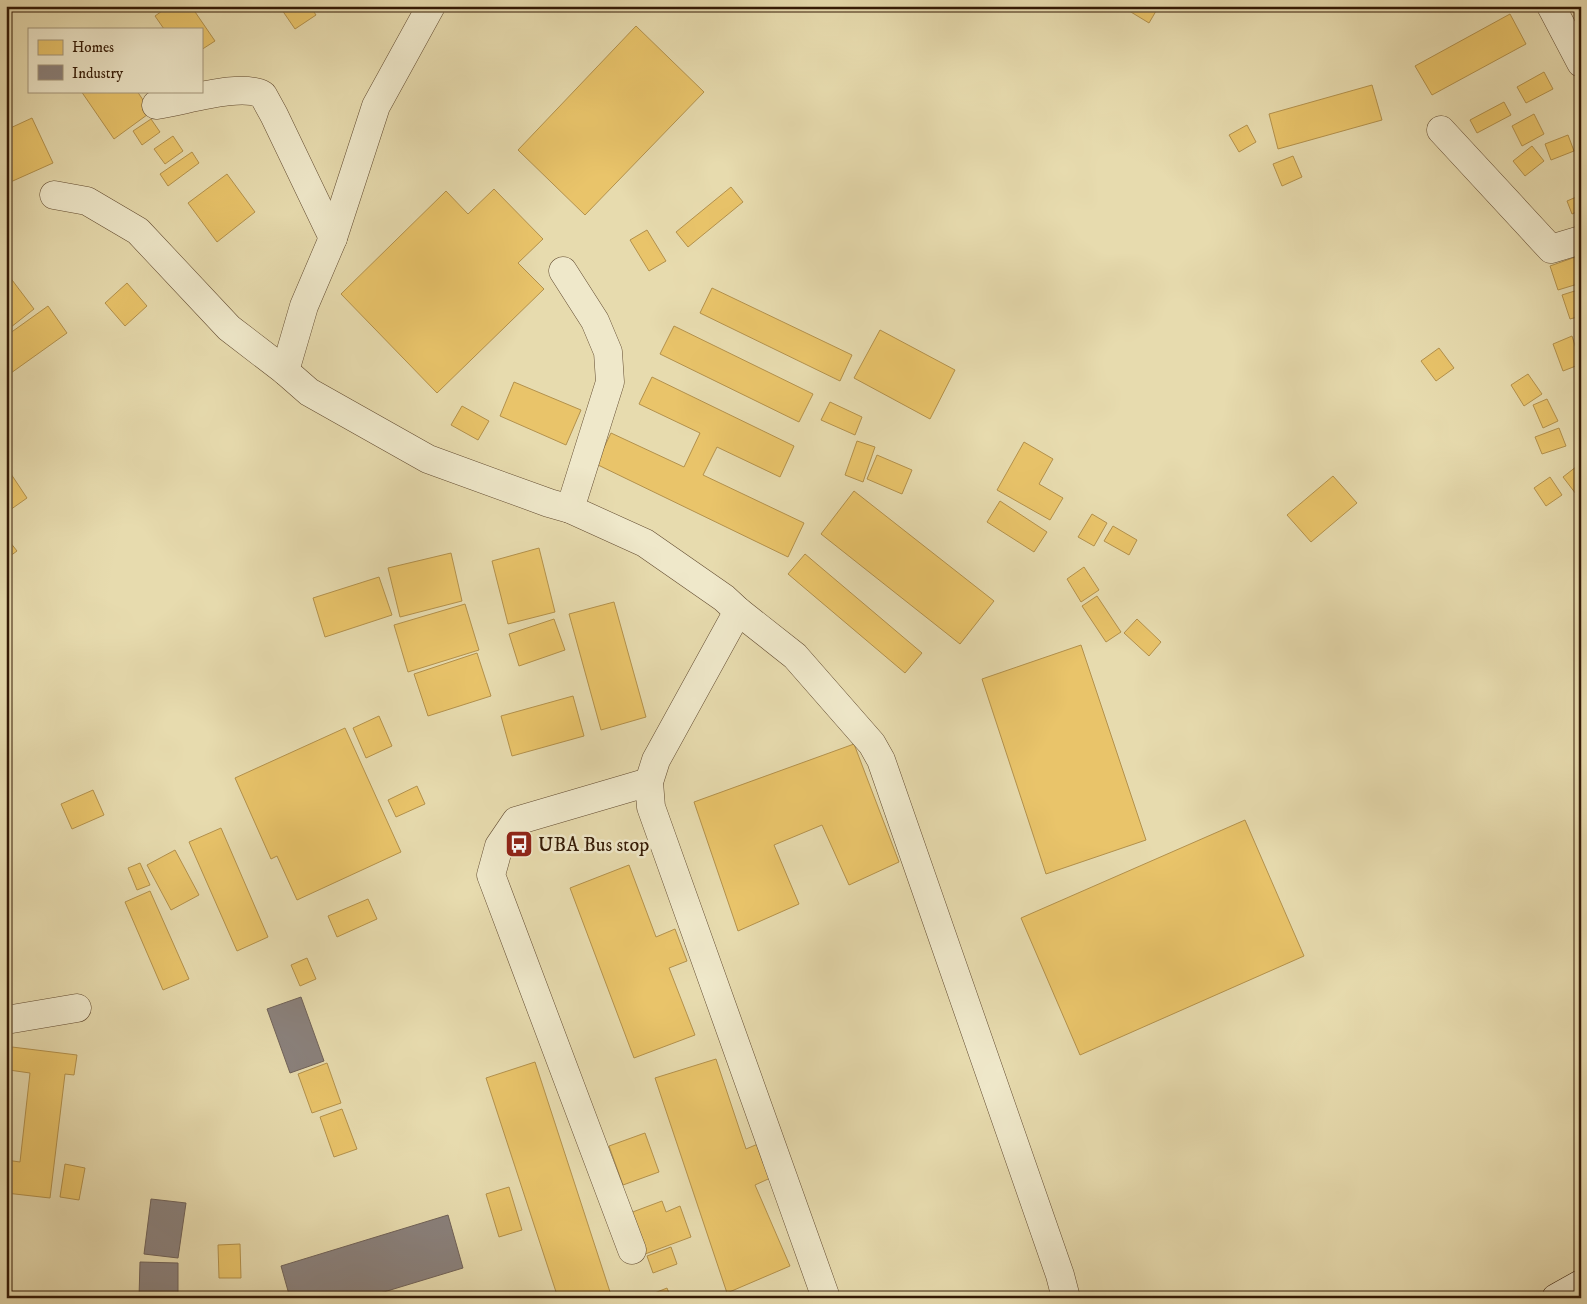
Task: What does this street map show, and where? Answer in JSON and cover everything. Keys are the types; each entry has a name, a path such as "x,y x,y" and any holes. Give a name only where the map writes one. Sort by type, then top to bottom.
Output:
{"street":[{"path":"285,370 304,306 333,238 376,106 431,6"},
{"path":"1551,6 1581,63"},
{"path":"156,105 228,91 250,90 262,95 274,115 333,238"},
{"path":"1441,130 1551,249 1581,240"},
{"path":"54,195 87,201 138,232 230,328 285,370 309,392 428,459 549,504 570,509 646,543 724,598 795,656 872,744 881,760 1066,1298"},
{"path":"563,271 595,321 608,352 610,382 570,509"},
{"path":"738,611 656,760 649,782 651,807 826,1298"},
{"path":"632,1250 491,875 499,846 516,821 649,782"},
{"path":"6,1020 77,1008"},
{"path":"1556,1298 1581,1284"}],"building: Homes":[{"path":"169,6 191,6 215,41 202,49 202,28 163,28 155,16"},
{"path":"287,6 310,6 316,15 295,29 282,10"},
{"path":"1121,6 1159,6 1149,23"},
{"path":"1572,6 1581,6 1581,9 1575,12"},
{"path":"1510,14 1526,44 1432,95 1415,66"},
{"path":"636,26 704,92 585,215 518,150"},
{"path":"1544,72 1553,89 1526,103 1517,87"},
{"path":"1372,85 1382,120 1278,149 1269,114"},
{"path":"82,92 138,92 151,112 114,139"},
{"path":"1504,102 1511,115 1477,133 1470,120"},
{"path":"1534,114 1544,134 1522,146 1512,126"},
{"path":"32,118 53,163 6,184 6,130"},
{"path":"151,119 160,132 142,145 133,131"},
{"path":"1247,125 1256,142 1239,152 1229,135"},
{"path":"1568,135 1574,151 1551,160 1545,144"},
{"path":"173,136 183,151 165,164 154,149"},
{"path":"1532,146 1544,161 1525,176 1513,161"},
{"path":"192,152 199,163 168,186 160,174"},
{"path":"1293,156 1302,177 1282,186 1273,164"},
{"path":"227,174 255,212 217,242 188,203"},
{"path":"731,187 743,202 688,247 676,232"},
{"path":"494,189 543,239 518,263 544,289 437,393 341,294 446,191 468,214"},
{"path":"1581,195 1581,210 1572,214 1567,201"},
{"path":"647,230 666,261 649,271 630,240"},
{"path":"1581,255 1581,283 1558,290 1550,266"},
{"path":"6,272 34,309 6,331"},
{"path":"127,283 147,306 125,326 105,303"},
{"path":"712,288 852,355 840,381 700,313"},
{"path":"1581,289 1581,316 1570,319 1562,295"},
{"path":"48,306 67,333 11,373 6,366 6,336"},
{"path":"674,326 813,394 799,422 660,354"},
{"path":"880,330 955,370 930,419 854,378"},
{"path":"1572,336 1581,364 1563,371 1553,344"},
{"path":"1439,348 1454,368 1436,381 1421,361"},
{"path":"1528,374 1542,394 1524,406 1511,385"},
{"path":"652,377 794,446 780,477 717,447 703,475 804,523 788,557 596,464 611,433 684,467 700,433 639,404"},
{"path":"514,382 581,410 566,445 500,416"},
{"path":"1547,399 1558,421 1543,428 1533,405"},
{"path":"830,402 862,417 855,435 821,420"},
{"path":"462,406 489,421 478,440 451,425"},
{"path":"1559,428 1566,446 1542,454 1535,437"},
{"path":"857,441 875,447 863,482 845,475"},
{"path":"1024,442 1053,459 1039,484 1063,498 1050,520 997,490"},
{"path":"877,455 912,470 902,494 867,479"},
{"path":"1581,463 1581,490 1576,494 1563,477"},
{"path":"11,474 27,498 10,510 6,505 6,477"},
{"path":"1333,476 1357,503 1311,542 1287,515"},
{"path":"1550,477 1562,495 1546,506 1534,488"},
{"path":"854,491 994,601 960,644 821,534"},
{"path":"1000,501 1047,532 1034,552 987,522"},
{"path":"1092,514 1107,523 1094,546 1078,537"},
{"path":"1113,526 1137,540 1129,555 1104,541"},
{"path":"6,537 17,551 6,559"},
{"path":"539,548 555,612 508,624 492,561"},
{"path":"451,553 462,601 400,617 388,568"},
{"path":"805,554 922,653 905,673 788,574"},
{"path":"1084,567 1099,590 1081,602 1067,579"},
{"path":"379,577 392,615 325,637 313,598"},
{"path":"1097,596 1121,632 1106,642 1082,606"},
{"path":"614,602 646,717 601,730 569,614"},
{"path":"465,604 479,650 408,672 394,625"},
{"path":"554,619 565,650 519,666 509,634"},
{"path":"1137,619 1161,642 1149,656 1124,633"},
{"path":"1081,645 1146,840 1046,874 982,679"},
{"path":"477,653 491,696 428,716 414,674"},
{"path":"573,696 584,736 512,756 501,716"},
{"path":"379,716 392,746 366,758 353,728"},
{"path":"345,728 401,852 297,900 277,856 271,859 235,778"},
{"path":"854,744 899,862 849,885 822,825 774,845 799,904 738,931 694,802"},
{"path":"417,786 425,804 396,817 388,800"},
{"path":"93,790 104,815 72,829 61,804"},
{"path":"1245,820 1304,956 1080,1055 1021,918"},
{"path":"221,828 268,937 237,951 189,842"},
{"path":"175,850 199,895 171,910 147,865"},
{"path":"140,863 150,885 137,890 128,868"},
{"path":"629,865 656,937 675,929 687,961 669,968 695,1035 634,1058 570,888"},
{"path":"150,891 189,979 163,990 125,902"},
{"path":"368,899 377,919 337,937 328,916"},
{"path":"307,958 316,979 300,986 291,965"},
{"path":"12,1047 77,1055 74,1075 65,1074 50,1198 6,1193 6,1160 20,1162 30,1073 9,1070"},
{"path":"716,1059 746,1149 765,1141 777,1175 755,1185 790,1266 727,1293 655,1078"},
{"path":"535,1062 611,1295 602,1298 558,1298 486,1078"},
{"path":"327,1063 341,1103 312,1113 298,1074"},
{"path":"342,1109 357,1149 334,1157 320,1117"},
{"path":"645,1133 659,1172 623,1185 609,1146"},
{"path":"65,1164 85,1168 79,1200 60,1197"},
{"path":"509,1187 522,1230 499,1237 486,1194"},
{"path":"662,1201 666,1212 680,1206 691,1237 637,1257 622,1216"},
{"path":"240,1244 241,1278 219,1278 218,1245"},
{"path":"671,1247 677,1264 653,1273 647,1256"},
{"path":"667,1288 671,1298 642,1298"}],"building: Industry":[{"path":"301,997 324,1061 290,1073 267,1009"},
{"path":"151,1199 186,1203 178,1258 144,1254"},
{"path":"448,1215 463,1268 364,1298 290,1298 281,1266"},
{"path":"140,1262 178,1263 178,1298 139,1298"}],"place":[{"name":"UBA Bus stop","path":"519,844"}]}
